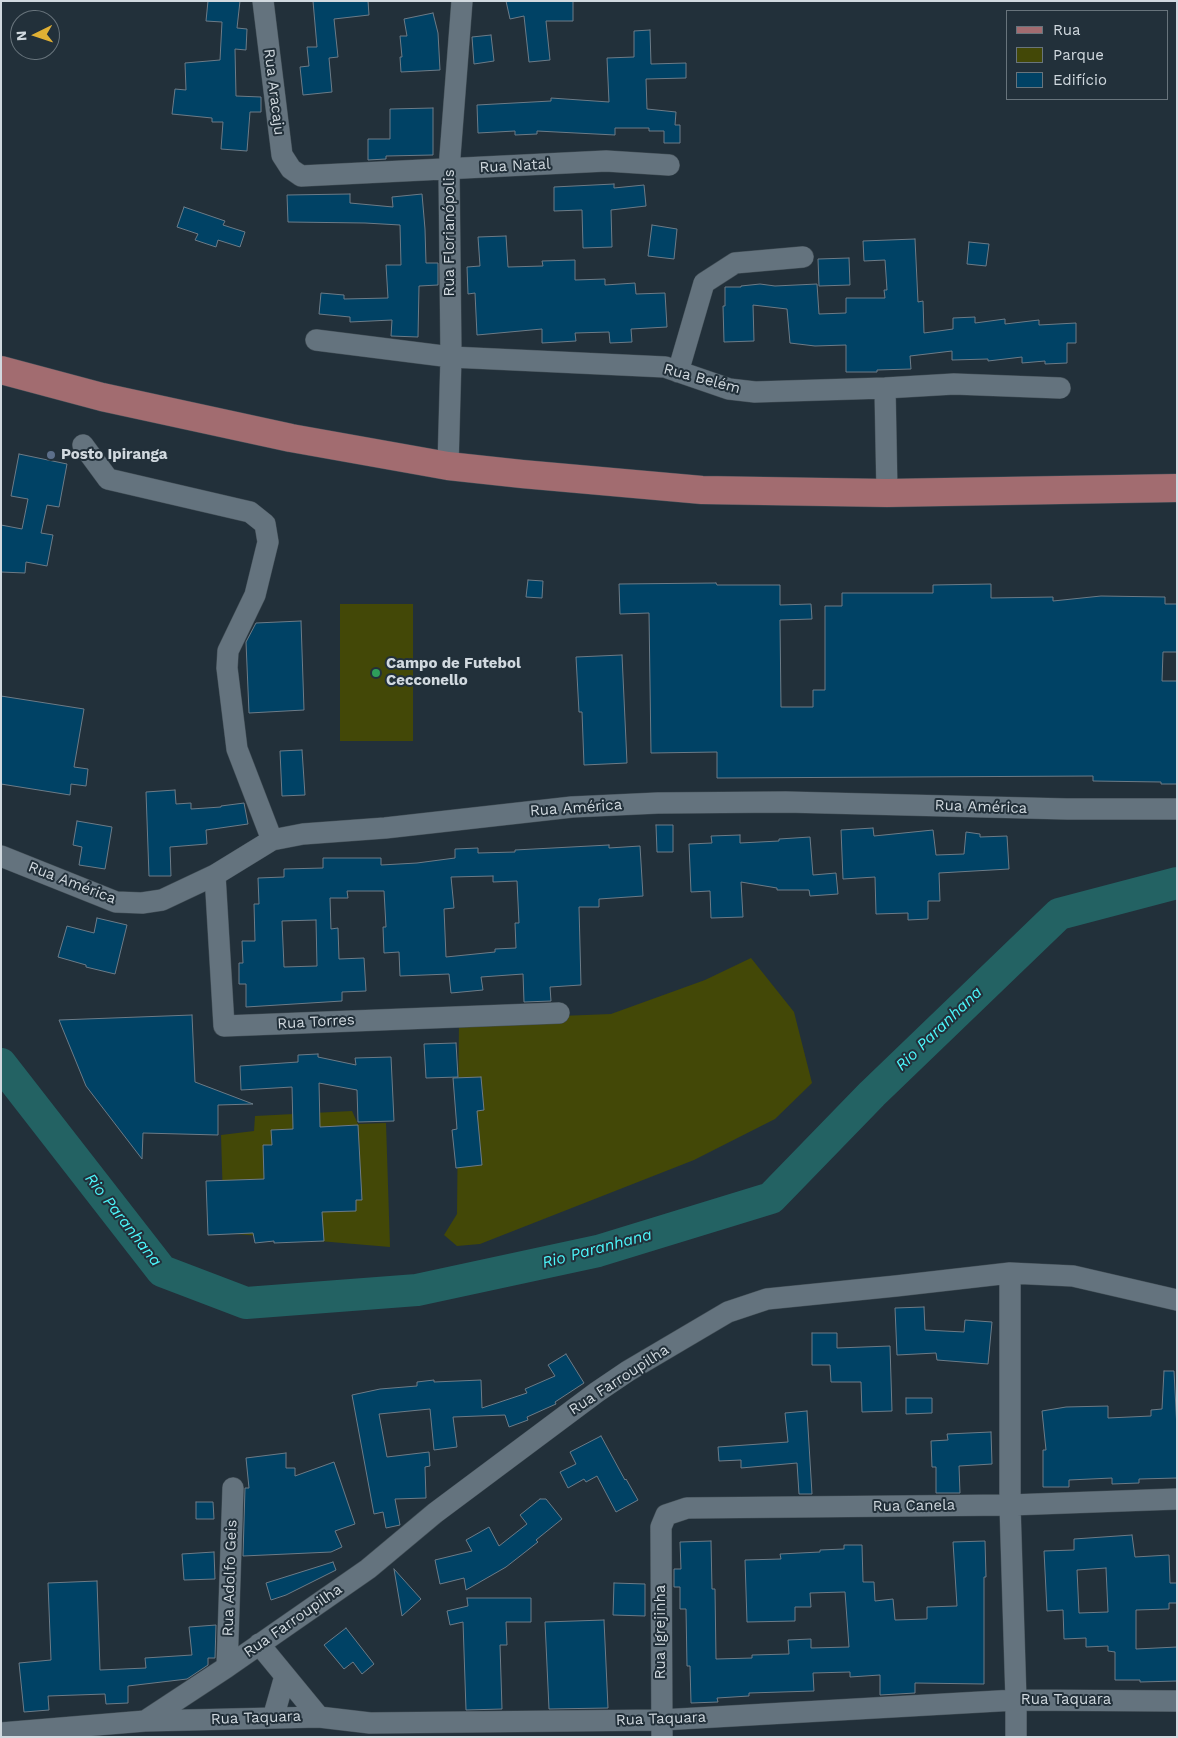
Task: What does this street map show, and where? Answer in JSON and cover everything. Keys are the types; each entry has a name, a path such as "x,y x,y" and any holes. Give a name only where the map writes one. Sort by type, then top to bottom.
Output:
{"main road":[{"path":"1,370 102,397 291,438 448,466 702,490 887,493 1177,488"}],"street":[{"name":"Rua Aracaju","path":"263,1 282,155 291,169 301,176"},
{"name":"Rua Florianópolis","path":"448,466 450,357 449,169 462,1"},
{"name":"Rua Natal","path":"301,176 606,161 669,165"},
{"path":"678,372 704,283 735,263 803,257"},
{"name":"Rua Belém","path":"316,340 450,357 665,367 729,389 755,392 954,384 1060,388"},
{"path":"885,388 887,493"},
{"path":"83,445 108,479 250,512 265,524 268,542 255,595 228,651 227,668 237,749 272,840"},
{"name":"Rua América","path":"1,856 116,902 142,903 162,900 215,875 272,840 303,834 385,828 572,807 658,803 786,802 1067,809 1177,809"},
{"name":"Rua Torres","path":"215,875 224,1026 559,1013"},
{"path":"1010,1273 1010,1505 1016,1737"},
{"name":"Rua Farroupilha","path":"145,1721 227,1667 368,1569 434,1513 597,1392 628,1371 728,1312 767,1299 1010,1273 1073,1276 1177,1300"},
{"name":"Rua Adolfo Geis","path":"227,1667 233,1488"},
{"name":"Rua Canela","path":"661,1527 666,1515 687,1508 1010,1505 1177,1499"},
{"name":"Rua Igrejinha","path":"661,1527 661,1728"},
{"path":"260,1644 319,1716"},
{"path":"273,1718 285,1676"},
{"name":"Rua Taquara","path":"1,1734 93,1731 145,1721 319,1716 370,1730 661,1728 1016,1700 1177,1701"}],"green space":[{"name":"Campo de Futebol Cecconello","path":"340,604 413,604 413,741 340,741"},
{"path":"751,958 794,1012 812,1083 775,1119 694,1160 480,1244 457,1246 444,1235 457,1214 459,1020 611,1014 705,980"},
{"path":"352,1111 358,1124 386,1123 390,1247 224,1233 221,1135 254,1131 255,1116"}],"building":[{"path":"208,1 240,1 237,28 247,29 246,50 235,49 236,96 261,97 261,112 250,112 247,151 221,149 223,122 212,122 212,118 172,114 175,89 186,90 185,63 220,60 222,22 206,21"},
{"path":"313,1 368,1 369,15 334,19 338,57 329,58 332,92 303,95 300,67 309,66 307,47 317,47"},
{"path":"506,1 573,1 573,21 546,21 550,60 529,62 524,16 510,19"},
{"path":"433,13 438,33 440,70 401,72 400,36 407,36 404,19"},
{"path":"650,30 651,64 686,63 686,78 646,79 647,109 676,112 675,125 680,125 680,143 664,143 664,131 649,131 649,128 615,128 615,135 537,131 537,134 515,135 515,131 478,133 477,105 551,101 551,98 609,102 607,58 634,57 634,31"},
{"path":"491,35 494,61 474,64 472,37"},
{"path":"433,108 433,155 386,156 386,159 368,160 368,139 390,139 390,109"},
{"path":"614,184 614,188 644,185 646,206 611,210 612,247 583,248 582,210 554,211 554,187"},
{"path":"350,194 350,203 393,207 392,197 422,194 426,263 438,263 438,285 419,286 418,337 391,336 392,320 350,322 350,317 319,314 321,293 344,295 344,299 388,298 386,265 401,265 400,225 288,222 287,195"},
{"path":"184,207 225,221 223,225 245,232 240,247 218,240 216,247 195,240 198,234 177,227"},
{"path":"652,225 677,229 674,259 648,256"},
{"path":"506,236 508,267 543,266 542,261 575,260 575,280 605,279 605,285 635,283 636,294 665,293 667,327 631,329 632,342 610,343 609,332 575,333 576,341 542,343 542,329 477,335 475,293 468,294 467,267 480,266 478,237"},
{"path":"915,239 918,302 923,301 924,333 953,329 953,318 975,317 975,323 1005,319 1005,324 1039,320 1039,325 1076,323 1076,343 1067,343 1067,363 1045,364 1045,361 1022,363 1022,357 988,361 988,359 952,360 952,351 910,356 911,369 846,372 846,345 815,346 790,343 787,309 753,305 754,341 724,342 723,306 725,306 725,287 760,284 775,286 817,284 819,314 846,313 846,298 885,298 884,290 887,290 885,260 864,261 863,241"},
{"path":"969,242 989,244 986,266 967,264"},
{"path":"849,258 850,285 819,286 818,259"},
{"path":"19,454 67,464 59,507 47,505 41,533 53,535 47,566 26,562 25,573 1,572 1,525 22,529 28,499 11,496"},
{"path":"528,580 543,581 542,598 526,597"},
{"path":"716,583 717,585 780,585 780,605 811,604 812,619 780,620 781,707 813,707 813,690 825,690 825,606 842,606 842,593 933,593 933,585 991,584 991,598 1053,597 1053,601 1101,596 1165,597 1165,604 1177,604 1177,652 1163,652 1162,681 1177,681 1177,784 1093,781 1093,776 717,778 717,752 651,753 649,613 620,614 619,584"},
{"path":"301,621 304,710 249,713 246,642 256,623"},
{"path":"622,655 627,763 584,765 582,712 579,712 576,657"},
{"path":"1,696 84,709 74,767 88,769 86,786 71,784 70,795 1,784"},
{"path":"302,750 305,795 282,796 280,751"},
{"path":"175,790 176,804 191,803 191,809 244,803 248,824 206,830 207,844 170,847 171,876 149,876 146,792"},
{"path":"77,821 112,827 105,869 79,865 82,847 73,845"},
{"path":"656,825 673,825 673,852 657,852"},
{"path":"873,828 874,836 933,830 936,855 964,854 966,832 980,834 980,837 1007,836 1009,869 939,873 940,901 928,901 928,919 908,920 908,913 876,914 875,877 843,879 841,830"},
{"path":"740,835 740,843 810,837 813,875 836,873 838,894 810,896 809,890 777,890 777,888 741,882 743,917 711,918 710,891 691,892 689,844 712,843 711,836"},
{"path":"609,845 609,848 640,846 643,896 599,899 599,907 579,907 581,985 550,987 551,1001 524,1002 523,974 481,977 483,990 451,993 449,974 400,976 399,952 384,953 383,927 386,927 384,891 347,891 348,898 330,898 331,929 338,928 339,959 364,958 366,991 342,992 342,1001 246,1007 246,984 239,984 239,963 243,963 242,941 255,941 254,904 259,904 258,878 284,877 284,869 323,868 323,858 381,858 381,865 455,858 455,849 478,848 478,853 515,852 515,850","holes":["493,876 493,882 517,881 519,923 515,923 516,948 495,949 495,952 446,957 444,909 454,908 451,877","316,920 317,966 284,967 282,921"]},
{"path":"97,918 127,925 115,974 86,967 86,965 58,957 67,926 94,933"},
{"path":"192,1015 195,1082 253,1104 218,1105 218,1135 143,1133 142,1159 86,1086 59,1020"},
{"path":"456,1043 458,1077 426,1078 424,1044"},
{"path":"318,1054 318,1057 356,1065 355,1058 391,1057 394,1121 358,1122 357,1090 319,1083 320,1127 358,1125 362,1200 356,1200 356,1211 322,1212 324,1241 255,1243 253,1233 208,1235 206,1181 264,1179 263,1145 272,1145 271,1130 293,1129 292,1087 241,1090 240,1066 298,1062 298,1055"},
{"path":"481,1077 484,1110 477,1111 482,1165 456,1168 452,1130 457,1129 453,1078"},
{"path":"924,1307 925,1330 964,1332 965,1320 992,1322 988,1364 937,1360 936,1353 897,1355 895,1308"},
{"path":"812,1333 837,1333 837,1348 890,1346 892,1411 862,1412 861,1382 831,1382 830,1365 812,1365"},
{"path":"566,1354 584,1383 555,1402 556,1404 527,1417 528,1420 509,1427 505,1415 453,1417 457,1447 434,1450 430,1409 379,1414 387,1457 429,1452 430,1466 425,1467 426,1498 395,1499 400,1525 386,1528 383,1512 374,1514 352,1395 380,1389 417,1386 417,1382 434,1380 434,1382 481,1380 482,1408 527,1393 525,1389 555,1376 548,1365"},
{"path":"1164,1371 1174,1371 1177,1478 1139,1479 1139,1483 1112,1484 1112,1478 1069,1480 1069,1487 1043,1487 1043,1450 1046,1450 1042,1411 1066,1407 1108,1406 1108,1418 1151,1416 1151,1410 1162,1409"},
{"path":"906,1398 932,1398 932,1413 906,1414"},
{"path":"807,1411 812,1494 799,1494 797,1463 741,1468 741,1460 719,1461 718,1447 788,1442 785,1413"},
{"path":"991,1432 992,1464 959,1466 960,1493 936,1493 936,1467 932,1467 931,1441 948,1440 947,1434"},
{"path":"601,1436 638,1500 616,1512 597,1476 586,1482 584,1479 568,1488 560,1472 576,1464 570,1452"},
{"path":"286,1453 286,1468 295,1468 295,1476 334,1462 355,1524 335,1531 342,1547 331,1552 243,1556 245,1488 249,1488 246,1458"},
{"path":"540,1499 546,1499 562,1519 536,1540 538,1542 506,1567 466,1590 464,1578 440,1584 435,1560 472,1551 466,1540 489,1527 499,1546 527,1524 520,1515"},
{"path":"196,1502 213,1502 214,1519 196,1519"},
{"path":"1132,1535 1135,1557 1169,1555 1170,1583 1177,1583 1177,1603 1169,1603 1169,1609 1136,1610 1136,1649 1177,1647 1177,1681 1140,1682 1140,1680 1115,1680 1115,1652 1108,1651 1108,1646 1086,1647 1086,1638 1064,1639 1063,1610 1047,1611 1044,1551 1074,1550 1074,1539","holes":["1106,1568 1108,1612 1079,1613 1077,1570"]},
{"path":"711,1541 712,1589 715,1589 716,1659 752,1658 752,1655 789,1654 788,1640 811,1639 811,1648 849,1647 845,1592 810,1593 811,1607 795,1607 795,1621 747,1622 745,1560 781,1559 780,1554 820,1552 820,1550 844,1549 844,1545 862,1545 863,1582 874,1582 875,1601 893,1599 895,1620 927,1619 927,1607 957,1606 953,1542 985,1541 984,1684 915,1683 915,1693 880,1695 880,1675 850,1677 850,1672 813,1673 814,1691 749,1693 749,1696 717,1698 718,1702 691,1703 690,1666 687,1666 686,1609 680,1609 680,1587 674,1587 674,1569 681,1569 680,1542"},
{"path":"214,1552 215,1579 184,1580 182,1554"},
{"path":"333,1562 336,1570 286,1595 271,1600 266,1583"},
{"path":"394,1569 421,1599 402,1616"},
{"path":"97,1581 100,1670 146,1668 145,1658 192,1655 189,1627 216,1625 215,1658 208,1658 208,1665 187,1679 128,1686 128,1703 106,1704 105,1694 48,1696 49,1710 24,1712 19,1663 51,1660 48,1583"},
{"path":"614,1583 645,1584 645,1616 613,1615"},
{"path":"467,1598 531,1598 531,1622 506,1622 507,1645 500,1645 502,1709 466,1710 463,1622 450,1625 447,1611 468,1606"},
{"path":"604,1620 608,1708 549,1709 545,1622"},
{"path":"346,1628 374,1664 362,1674 353,1662 344,1669 324,1645"}],"waterway":[{"name":"Rio Paranhana","path":"1,1064 162,1271 246,1303 417,1290 598,1251 771,1198 872,1094 1059,914 1177,883"}],"place":[{"name":"Posto Ipiranga","path":"51,455"},
{"name":"Campo de Futebol Cecconello","path":"376,673"}]}
